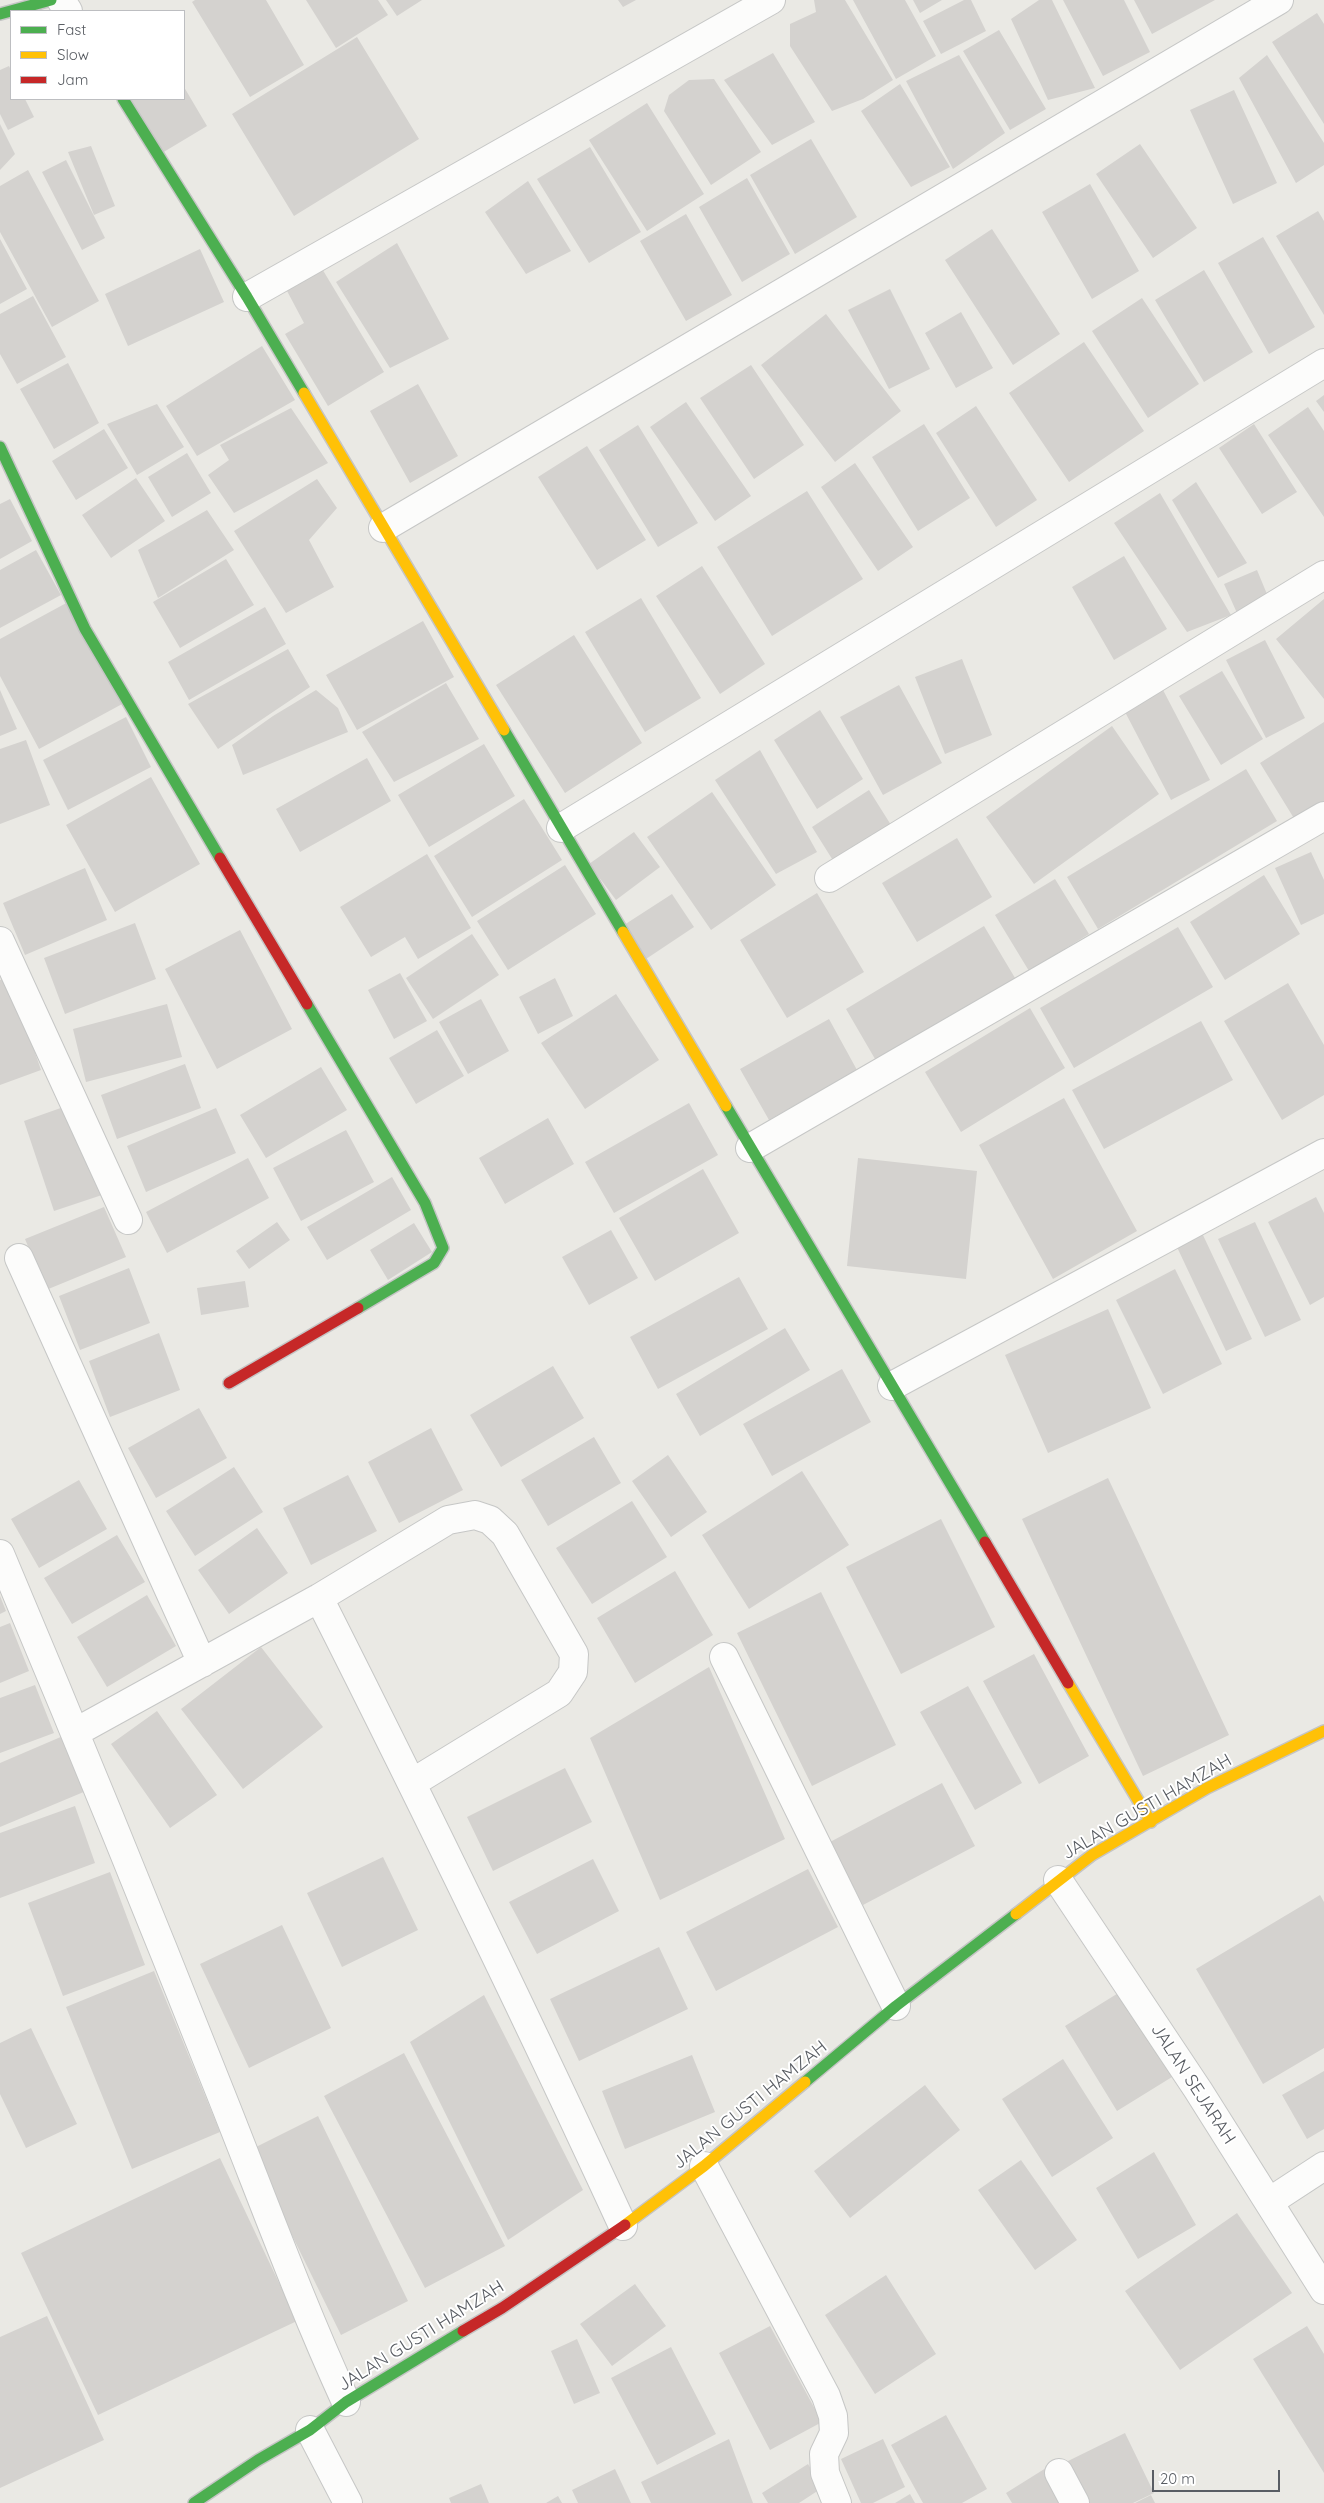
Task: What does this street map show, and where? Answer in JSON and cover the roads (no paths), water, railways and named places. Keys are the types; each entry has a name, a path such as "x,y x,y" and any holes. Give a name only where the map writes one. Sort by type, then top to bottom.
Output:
{"street":[{"path":"247,297 770,0"},
{"path":"384,528 1280,0"},
{"path":"15,10 48,1 66,10"},
{"path":"123,100 247,297 1151,1822"},
{"path":"561,828 1324,363"},
{"path":"0,447 85,629 425,1203 442,1248 434,1263 229,1383"},
{"path":"829,878 1324,574"},
{"path":"750,1148 1324,816"},
{"path":"0,941 128,1220"},
{"path":"892,1386 1324,1153"},
{"path":"20,1258 202,1663"},
{"path":"76,1732 319,1598 448,1520 474,1515 490,1520 505,1534 574,1654 573,1672 559,1694 412,1783"},
{"path":"0,1554 76,1732 218,2085 312,2328 346,2402"},
{"path":"319,1598 412,1783 462,1890 560,2088 624,2226"},
{"path":"724,1657 896,2006"},
{"name":"JALAN GUSTI HAMZAH","path":"194,2503 258,2460 310,2430 346,2402 502,2308 624,2226 704,2166 896,2006 1092,1855 1207,1788 1324,1731"},
{"name":"JALAN SEJARAH","path":"1058,1880 1198,2090 1324,2290"},
{"path":"704,2166 826,2396 833,2416 834,2433 824,2454 825,2473 837,2503"},
{"path":"1268,2202 1324,2166"},
{"path":"310,2430 348,2503"},
{"path":"1059,2473 1075,2503"}]}
